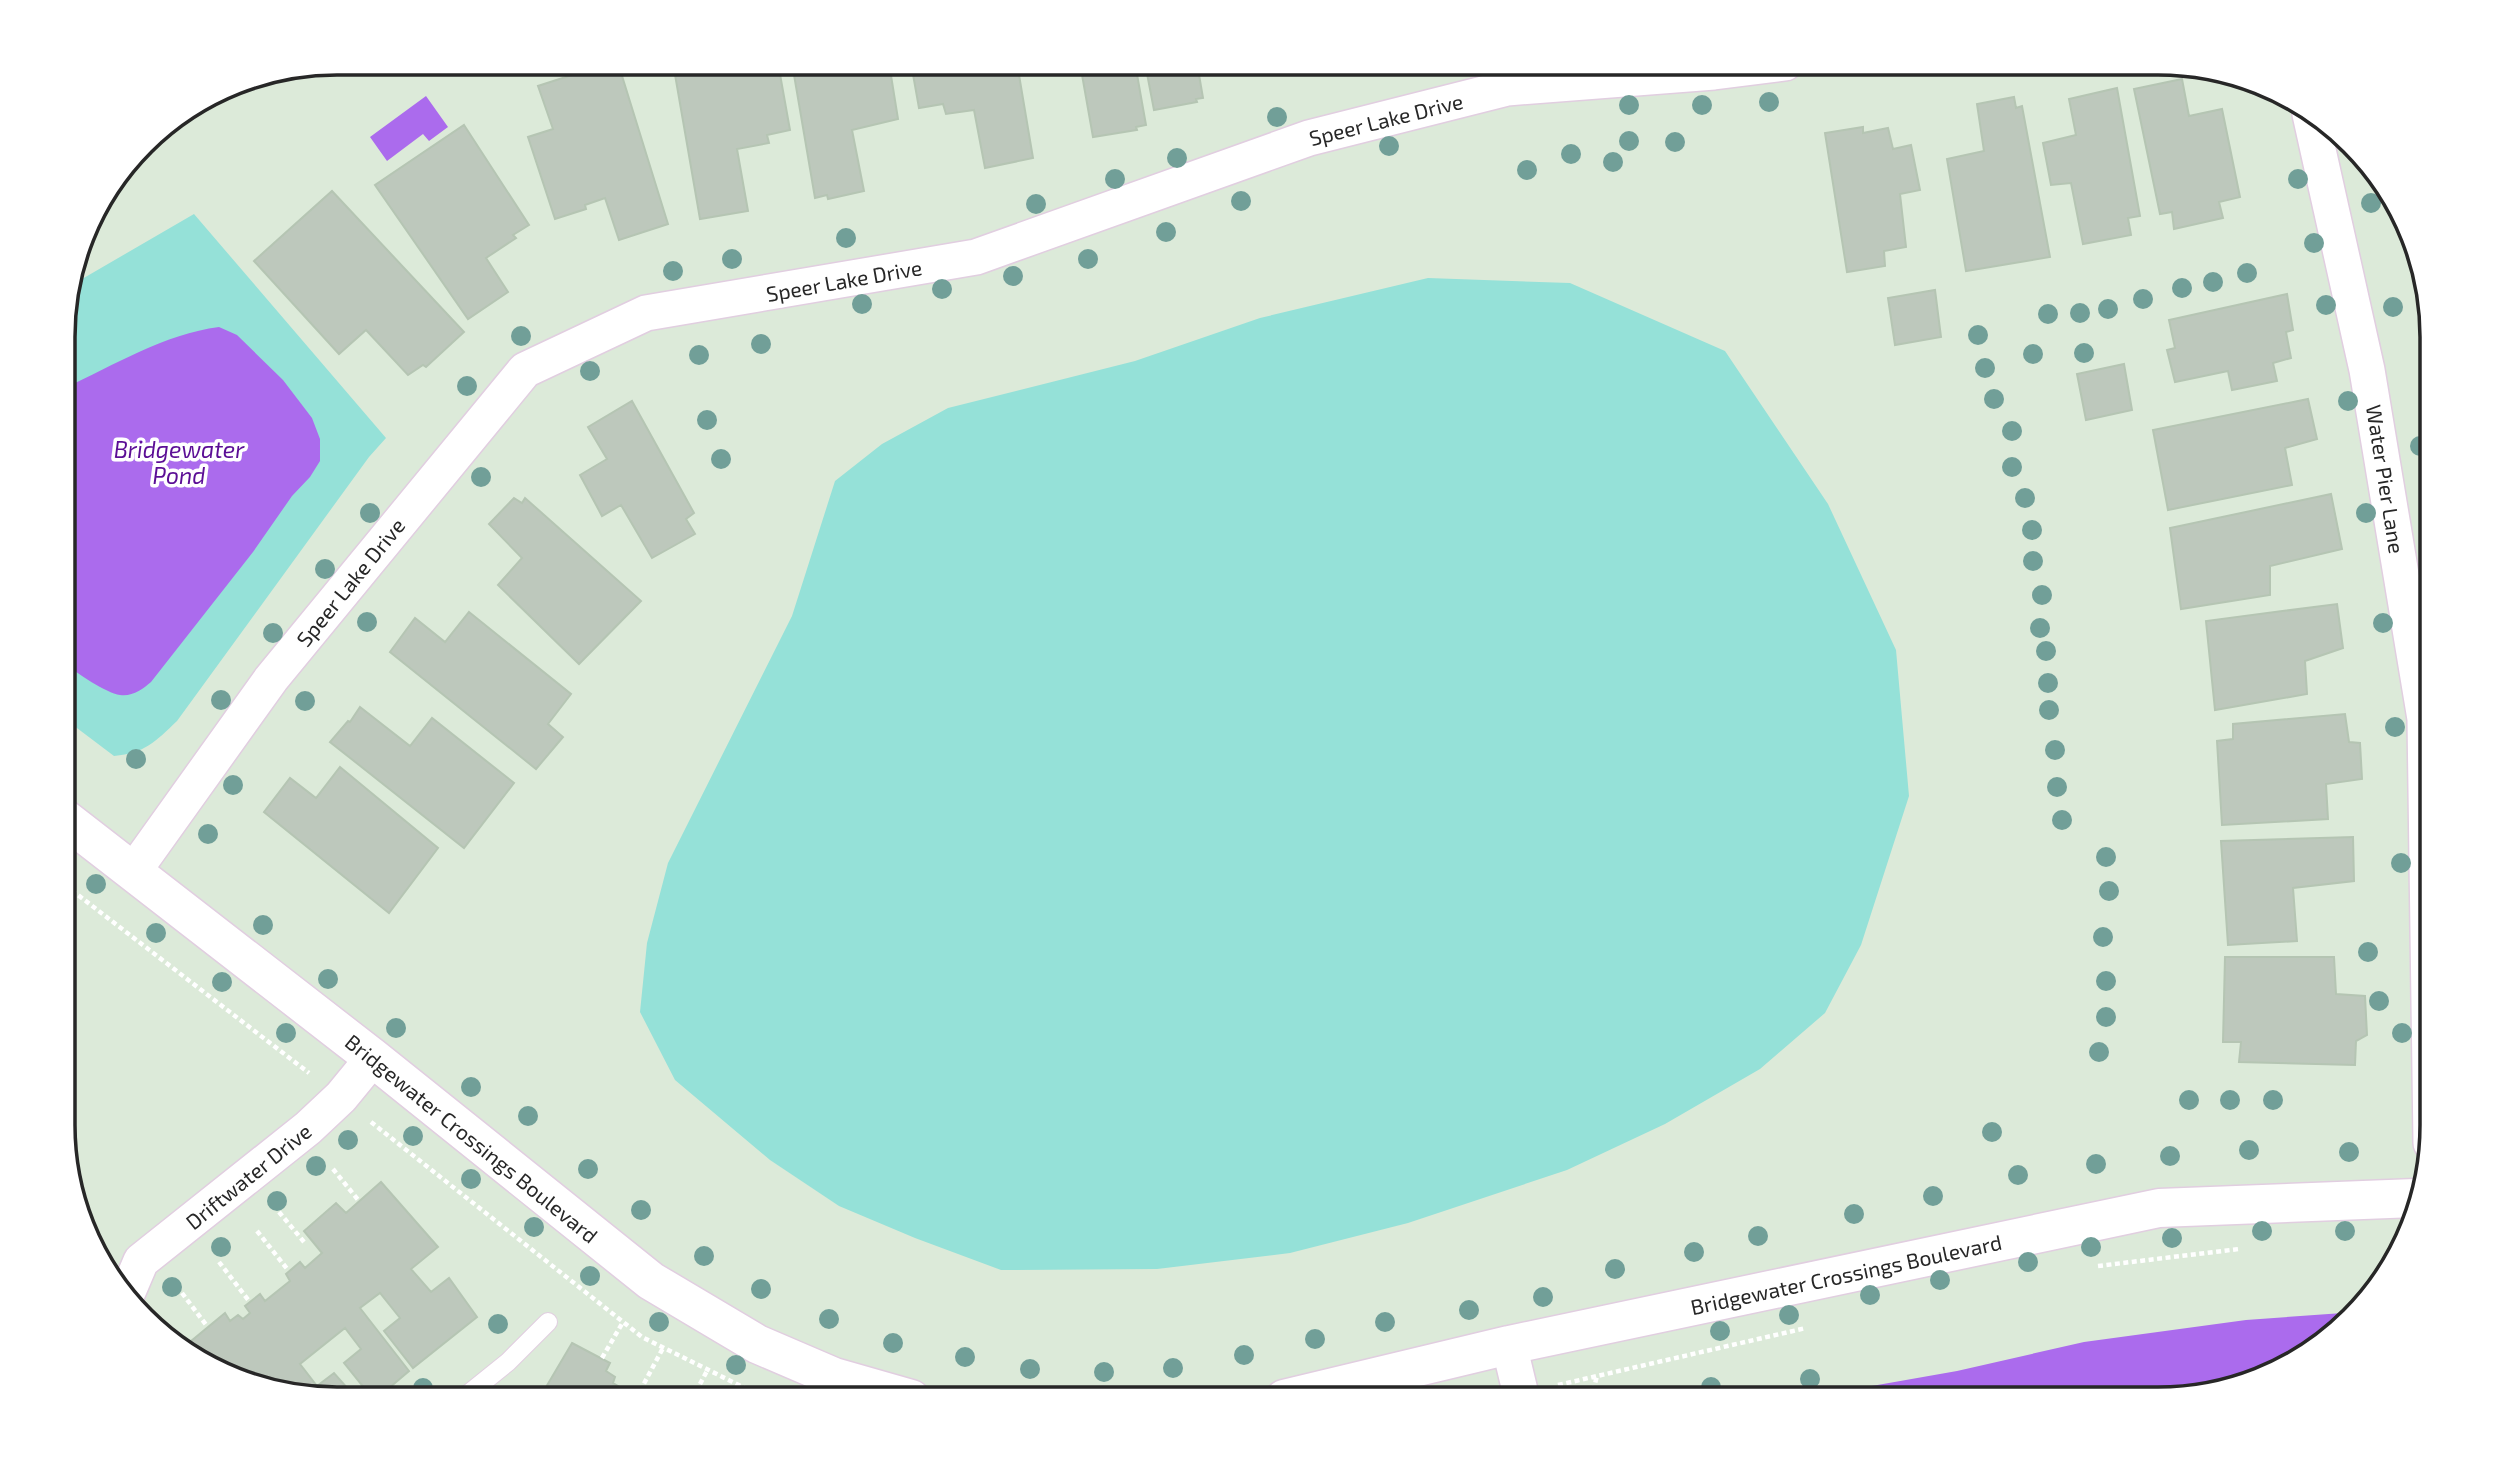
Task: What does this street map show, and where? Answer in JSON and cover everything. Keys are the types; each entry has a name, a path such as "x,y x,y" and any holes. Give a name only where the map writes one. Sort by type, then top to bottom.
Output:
{"street":[{"name":"Speer Lake Drive","path":"133,872 271,679 525,370 646,313 976,257 1309,138 1507,88 1675,75"},
{"name":"Water Pier Lane","path":"2313,126 2367,369 2420,689"},
{"name":"Bridgewater Crossings Boulevard","path":"75,827 373,1058 651,1281 757,1344 834,1377 869,1387"},
{"name":"Driftwater Drive","path":"130,1286 141,1261 308,1128 341,1097 373,1058"},
{"name":"Bridgewater Crossings Boulevard","path":"1334,1387 1508,1345 2160,1208 2409,1198"},
{"path":"1508,1345 1519,1387"}],"lane":[{"path":"477,1387 508,1362 548,1322"}],"path":[{"path":"75,893 341,1097 642,1337 743,1387"},
{"path":"333,1169 359,1201"},
{"path":"279,1212 304,1242"},
{"path":"257,1231 288,1270"},
{"path":"2090,1267 2251,1248"},
{"path":"219,1262 249,1301"},
{"path":"182,1293 207,1326"},
{"path":"602,1358 622,1322"},
{"path":"1555,1387 1810,1327"},
{"path":"642,1387 663,1348"},
{"path":"698,1387 708,1369"},
{"path":"1594,1387 1597,1376"}],"shaded area":[{"path":"194,214 386,438 369,457 177,721 142,749 114,756 75,727 75,338 82,279"},
{"path":"1428,278 1570,283 1725,351 1828,504 1896,650 1909,796 1861,945 1825,1013 1760,1069 1665,1124 1567,1170 1408,1223 1290,1253 1157,1269 1001,1270 839,1206 770,1160 675,1080 640,1012 647,943 668,863 792,616 835,481 882,444 948,408 1135,361 1260,318"}],"water":[{"path":"426,96 448,127 429,141 423,134 387,161 370,137"},
{"name":"Bridgewater Pond","path":"219,327 237,335 283,380 312,418 320,439 320,461 151,682 133,694 114,693 75,671 75,383 159,343"},
{"path":"2339,1313 2303,1343 2273,1360 2242,1373 2192,1385 1866,1387 1957,1371 2084,1342 2246,1320"}],"building":[{"path":"572,75 622,75 668,224 619,240 605,198 585,205 586,209 555,219 528,137 553,129 538,86"},
{"path":"675,75 780,75 790,130 767,135 769,143 737,149 748,211 700,219"},
{"path":"794,75 891,75 898,119 852,130 864,191 828,199 827,195 815,198"},
{"path":"913,75 1019,75 1033,158 985,168 974,110 946,114 943,104 919,108"},
{"path":"1082,75 1137,75 1146,125 1136,127 1137,130 1093,137"},
{"path":"1147,75 1199,75 1203,98 1196,99 1197,102 1154,110"},
{"path":"2182,79 2189,116 2222,109 2240,197 2219,202 2223,218 2174,229 2172,212 2160,214 2134,89"},
{"path":"2117,88 2140,216 2128,218 2131,235 2083,244 2071,183 2051,185 2043,143 2076,135 2069,99"},
{"path":"2014,97 2016,108 2022,106 2050,257 1966,271 1947,159 1984,151 1977,104"},
{"path":"464,125 529,225 513,235 516,238 486,258 508,292 468,319 375,185"},
{"path":"1863,127 1863,133 1888,128 1893,149 1911,145 1920,190 1900,194 1906,247 1884,251 1885,266 1847,272 1825,133"},
{"path":"332,191 464,332 426,367 423,365 408,375 366,330 339,354 254,261"},
{"path":"1935,290 1941,337 1895,345 1888,298"},
{"path":"2287,294 2293,330 2286,332 2291,358 2273,363 2277,381 2232,390 2228,371 2175,382 2167,350 2175,348 2169,320"},
{"path":"2124,364 2132,410 2086,420 2077,374"},
{"path":"2308,399 2317,439 2285,448 2292,485 2168,510 2153,430"},
{"path":"632,401 694,513 686,519 695,534 652,558 621,505 602,516 580,475 607,459 588,427"},
{"path":"2331,494 2342,549 2270,566 2270,595 2181,609 2170,528"},
{"path":"514,498 522,503 525,498 641,601 579,664 498,585 522,558 489,524"},
{"path":"2337,604 2343,648 2305,661 2307,694 2215,710 2206,621"},
{"path":"469,612 571,694 548,724 563,737 536,769 390,652 415,618 445,642"},
{"path":"360,707 410,746 432,718 514,783 464,848 330,742 348,721 350,722"},
{"path":"2345,714 2349,742 2360,743 2362,779 2326,784 2328,819 2222,825 2217,741 2233,739 2233,724"},
{"path":"340,767 438,848 389,913 264,812 290,778 316,798"},
{"path":"2353,837 2354,881 2293,888 2297,941 2228,945 2221,841"},
{"path":"2225,957 2334,957 2336,994 2365,996 2367,1035 2356,1041 2355,1065 2239,1062 2241,1042 2223,1042"},
{"path":"381,1182 438,1247 411,1269 431,1292 449,1278 477,1317 413,1368 384,1331 400,1318 380,1293 360,1308 409,1371 390,1387 363,1387 344,1363 361,1349 345,1328 300,1364 317,1386 286,1382 253,1373 222,1360 190,1342 225,1313 230,1321 238,1315 243,1319 250,1313 245,1306 260,1294 265,1301 290,1281 286,1274 300,1262 305,1268 322,1253 304,1231 336,1203 346,1213"},
{"path":"572,1343 610,1363 606,1371 615,1377 613,1383 620,1387 546,1387"},
{"path":"334,1373 346,1387 317,1386"}]}
